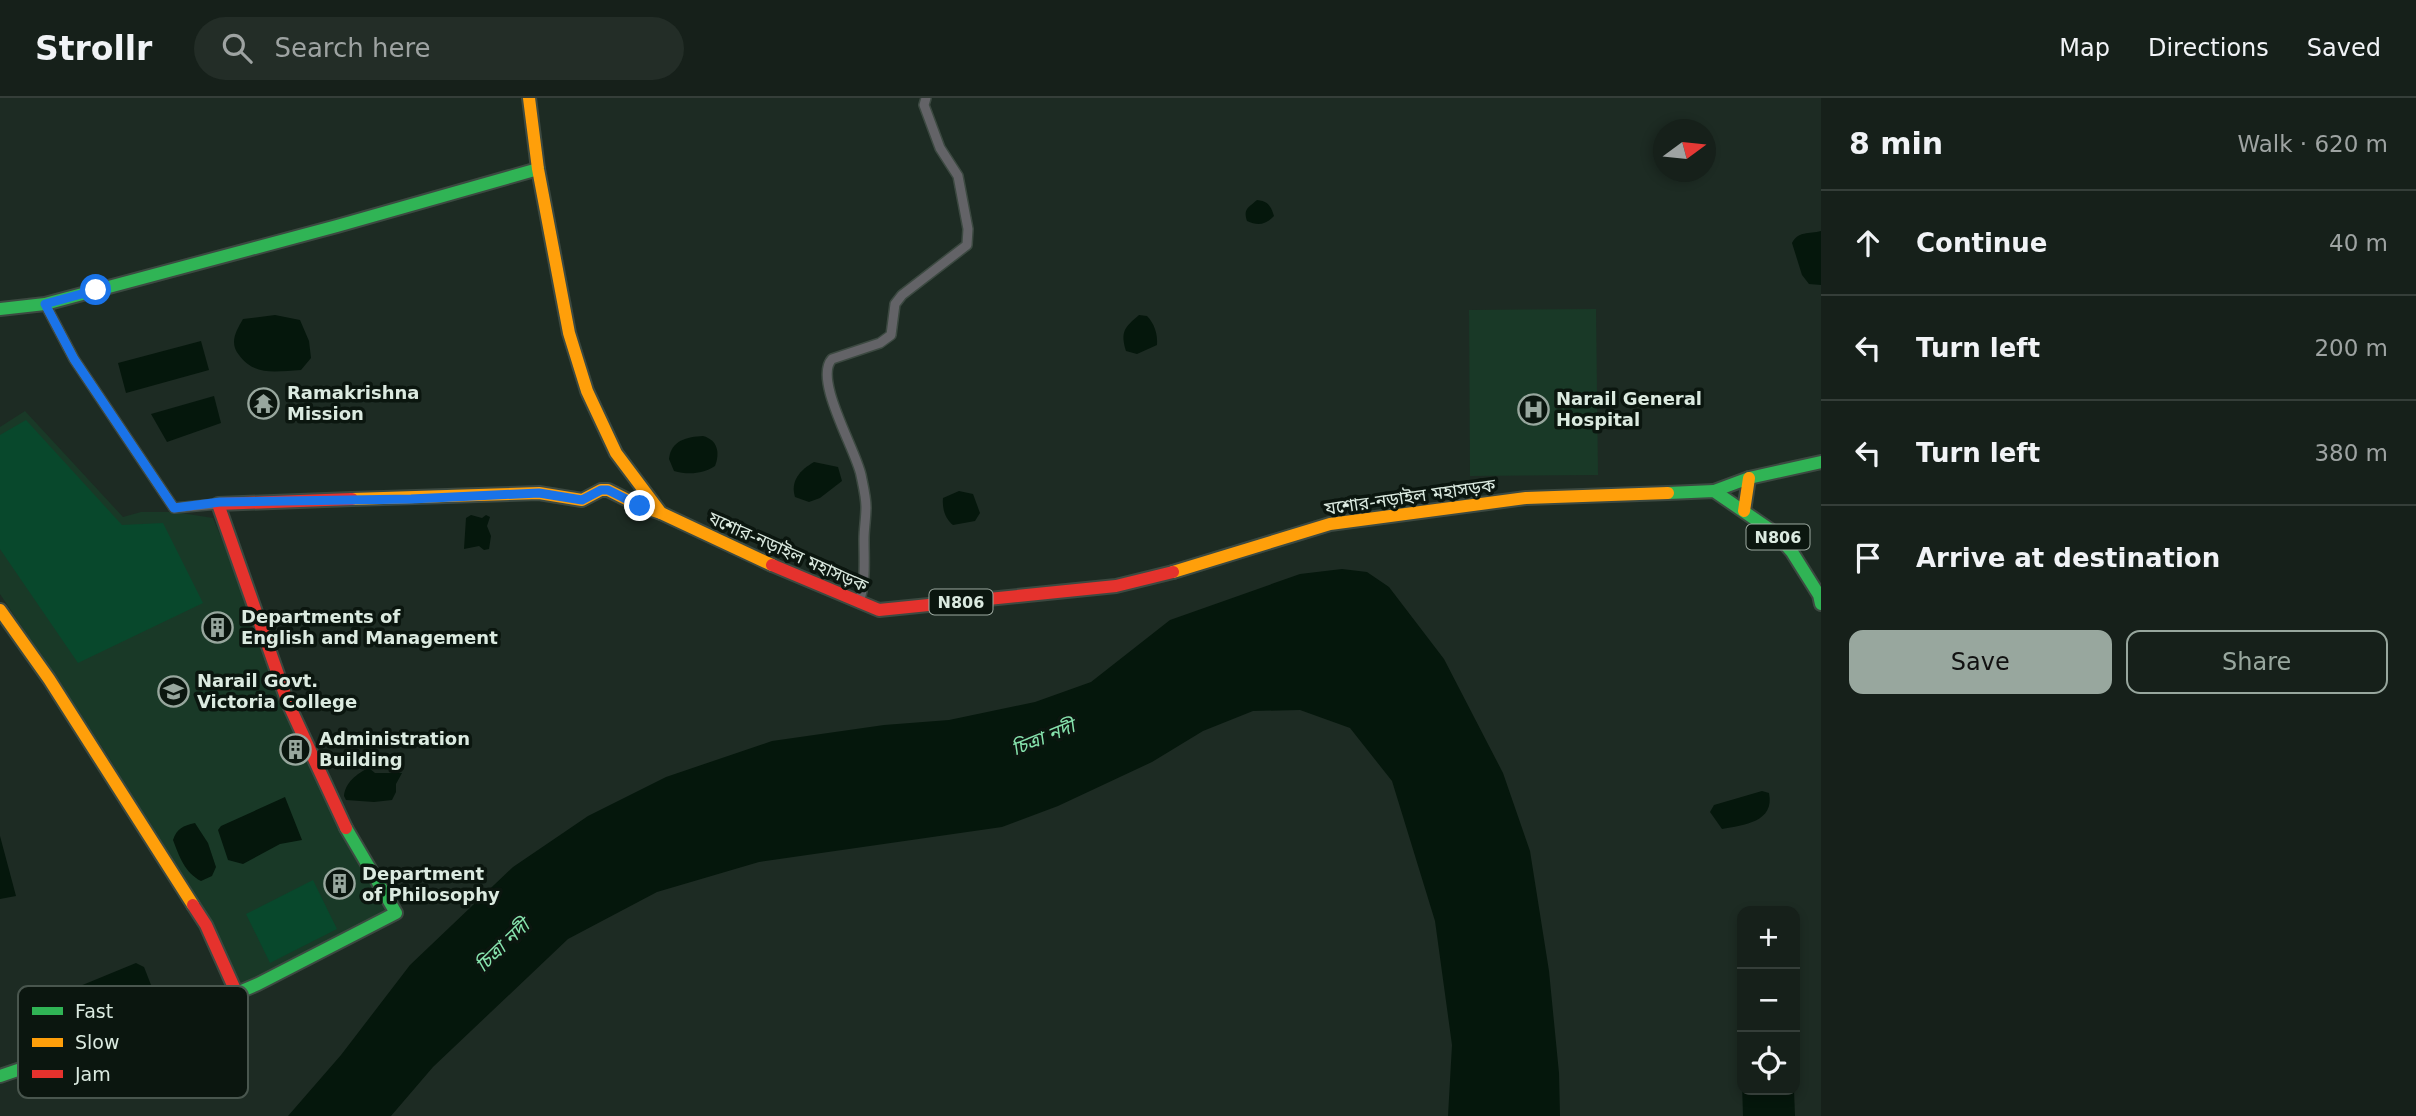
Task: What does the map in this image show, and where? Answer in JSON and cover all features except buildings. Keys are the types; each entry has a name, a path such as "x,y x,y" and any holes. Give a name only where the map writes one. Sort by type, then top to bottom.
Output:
{"main road":[{"name":"যশোর-নড়াইল মহাসড়ক","path":"529,98 538,169 569,333 587,391 616,453 662,513 733,548 879,610 1116,586 1172,572 1330,524 1526,498 1714,491"},
{"path":"0,309 45,304 538,169"},
{"path":"1714,491 1749,478 1821,462"},
{"path":"1744,511 1749,478"},
{"path":"248,988 396,913 351,838 288,703 218,504 539,493 582,500 601,490 608,490 662,513"},
{"name":"N806","path":"1714,491 1775,533 1792,552 1819,595 1821,604"},
{"path":"0,610 72,714 199,913 233,986"},
{"path":"0,1076 18,1069"}],"street":[{"path":"859,603 865,585 866,505 860,471 837,414 827,379 827,366 832,359 880,343 891,335 895,304 902,295 967,245 968,229 958,176 940,148 924,105 926,98"},
{"path":"45,304 74,359 174,508 218,504"}],"shaded area":[{"name":"Narail General Hospital","path":"1596,309 1598,475 1470,476 1469,310"},
{"name":"Narail Govt. Victoria College","path":"25,411 123,517 141,512 175,512 213,518 258,626 392,911 242,986 209,920 108,756 0,594 0,427"},
{"path":"26,420 122,525 163,523 203,603 78,663 0,549 0,435"},
{"path":"313,880 337,929 270,963 246,914"}],"water":[{"path":"1257,200 1268,205 1274,216 1261,224 1247,221 1246,217 1247,209"},
{"path":"1821,231 1821,285 1809,284 1802,275 1792,243 1801,235"},
{"path":"275,315 300,320 309,341 311,358 301,370 259,370 245,362 234,346 243,319"},
{"path":"1139,315 1147,316 1152,322 1157,345 1137,354 1126,351 1124,334 1127,326"},
{"path":"201,341 209,370 126,393 118,363"},
{"path":"214,396 221,423 167,442 151,414"},
{"path":"703,436 715,444 715,466 695,473 674,471 669,459 676,444"},
{"path":"814,462 838,467 842,481 820,498 809,502 795,497 794,486 801,472"},
{"path":"959,491 973,494 980,513 975,521 953,525 945,513 943,498"},
{"path":"471,515 490,517 487,526 491,536 489,549 484,550 479,546 464,549 466,518"},
{"name":"চিত্রা নদী","path":"1342,569 1367,572 1389,587 1444,659 1503,773 1530,851 1549,971 1559,1073 1560,1116 1448,1116 1452,1045 1435,921 1392,781 1350,728 1300,710 1253,711 1203,731 1152,762 1058,806 1002,827 759,862 657,892 568,939 433,1067 391,1116 288,1116 341,1055 410,965 513,867 588,816 666,777 772,741 884,725 949,720 1035,702 1091,682 1170,620 1300,574"},
{"path":"369,768 375,773 402,773 392,800 346,800 344,796 349,783"},
{"path":"1762,791 1769,793 1770,803 1763,816 1756,820 1722,829 1710,812 1714,805"},
{"path":"285,797 302,840 280,844 243,864 228,860 218,830 221,826"},
{"path":"195,823 208,843 216,867 212,876 201,881 187,869 173,840 181,828"},
{"path":"0,836 16,896 0,899"},
{"path":"136,963 144,967 151,986 80,986"},
{"path":"1742,1095 1794,1095 1795,1116 1743,1116"}],"traffic: fast":[{"path":"0,309 45,304 538,169"},
{"path":"1714,491 1749,478 1821,462"},
{"path":"1668,493 1714,491 1775,533 1792,552 1819,595 1821,604"},
{"path":"248,988 396,913 346,828"},
{"path":"0,1076 18,1070"}],"traffic: slow":[{"path":"529,98 538,169 569,333 587,391 616,453 661,513 772,565"},
{"path":"1744,511 1749,478"},
{"path":"352,499 539,493 582,500 601,490 608,490 661,513"},
{"path":"1173,572 1330,524 1526,498 1668,493"},
{"path":"0,610 49,679 193,905"}],"traffic: jam":[{"path":"346,828 288,703 218,504 352,499"},
{"path":"772,565 879,610 1116,586 1173,572"},
{"path":"193,905 206,925 233,986"}],"place":[{"name":"Ramakrishna Mission","path":"264,403"},
{"name":"Narail General Hospital","path":"1533,409"},
{"name":"Departments of English and Management","path":"218,627"},
{"name":"Narail Govt. Victoria College","path":"174,691"},
{"name":"Administration Building","path":"296,749"},
{"name":"Department of Philosophy","path":"339,884"}],"route":[{"path":"96,290 45,304 74,359 174,508 220,502 411,499 539,493 582,500 601,490 608,490 640,506"}]}
